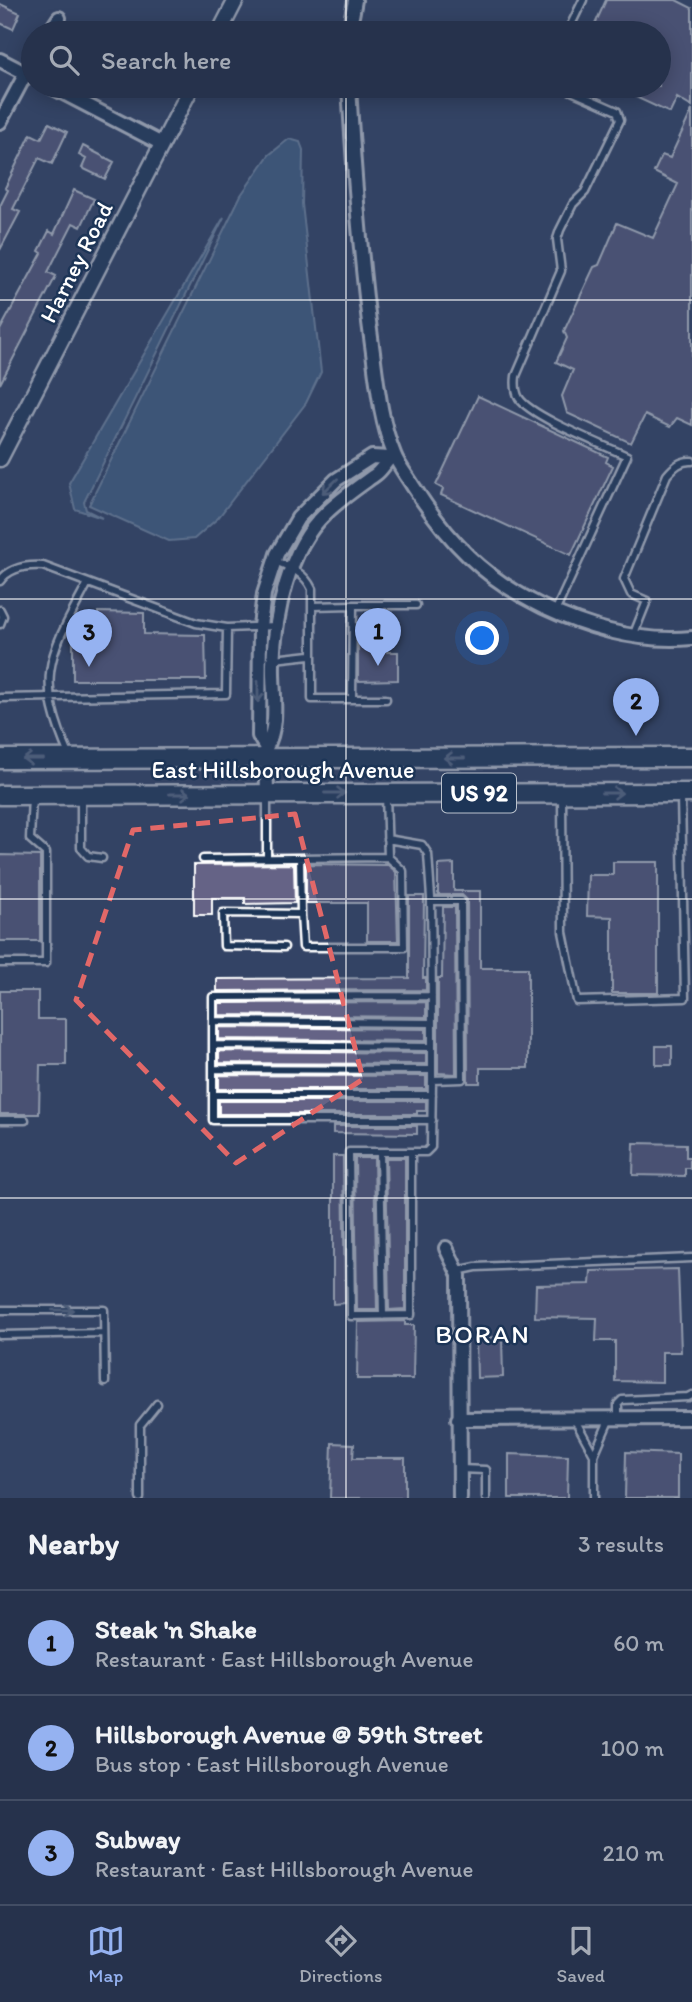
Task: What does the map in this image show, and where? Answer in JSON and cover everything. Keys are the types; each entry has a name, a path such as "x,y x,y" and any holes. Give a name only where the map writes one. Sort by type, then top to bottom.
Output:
{"main road":[{"name":"East Hillsborough Avenue","path":"0,759 267,753 692,757"},
{"name":"East Hillsborough Avenue","path":"0,795 686,793"}],"street":[{"path":"225,21 236,0"},
{"path":"351,21 355,0"},
{"path":"0,60 21,71"},
{"path":"0,122 21,88"},
{"path":"73,98 162,144"},
{"name":"Harney Road","path":"0,459 186,98"},
{"path":"350,98 364,283 380,401 391,457 436,521 463,552 495,580 555,612 600,629 657,640 692,638"},
{"path":"267,753 259,736 260,626 264,594 275,561 298,518 336,480 372,457 391,457"},
{"path":"267,794 267,753 274,735 276,626 299,548 323,515 381,470 391,457"},
{"path":"446,1248 459,1275 460,1498"},
{"path":"458,1419 692,1418"}],"lane":[{"path":"573,21 583,0"},
{"path":"555,612 627,456 533,411 519,398 515,387 516,376 561,271 557,239 560,230 573,204 585,192 620,120 617,111 587,98"},
{"path":"633,636 647,601 631,594 624,579 667,475 675,466 692,461"},
{"path":"275,561 292,568 309,581 312,589 312,699 386,699"},
{"path":"0,581 4,575 27,565 43,566 196,624 227,628 276,626"},
{"path":"71,758 59,731 48,683 52,653 89,583"},
{"path":"352,699 353,605"},
{"path":"312,606 416,605"},
{"path":"0,610 3,616 0,624"},
{"path":"0,698 226,694 227,628"},
{"path":"274,659 310,655"},
{"path":"386,793 388,857"},
{"path":"562,793 563,932 577,1001 685,998 686,793"},
{"path":"81,794 81,848 89,856 102,858"},
{"path":"267,794 267,858"},
{"path":"0,963 46,963 46,853 30,839 32,795"},
{"path":"387,839 422,845 428,854 432,996 431,1147 426,1152 411,1152 349,1152 351,1316 411,1315 411,1152"},
{"path":"204,859 388,857 404,871 404,947 303,947 300,858"},
{"path":"431,901 461,901 462,1079 432,1080"},
{"path":"284,947 224,946 223,912 301,914"},
{"path":"432,996 213,997 212,1021 214,1120 432,1120"},
{"path":"212,1021 432,1023"},
{"path":"213,1045 432,1047"},
{"path":"213,1069 432,1070"},
{"path":"213,1095 432,1095"},
{"path":"0,1120 25,1120"},
{"path":"380,1152 383,1316"},
{"path":"457,1270 692,1258"},
{"path":"0,1310 104,1310 104,1382"},
{"path":"0,1335 104,1333"},
{"path":"594,1498 594,1455 622,1400 681,1398 692,1395"},
{"path":"140,1498 140,1425 157,1404"},
{"path":"574,1418 594,1455"},
{"path":"459,1469 486,1470 486,1498"}],"highlighted area":[{"path":"295,814 363,1079 236,1163 76,1000 133,830"}],"water":[{"path":"289,139 300,142 303,150 302,204 321,372 306,403 218,518 194,539 169,541 89,505 241,195 269,155"},
{"path":"224,217 84,502 86,510 102,518 75,509 69,483"}],"building":[{"path":"606,0 676,0 692,8 692,107 677,98 670,113 638,98 671,98 671,21 596,21"},
{"path":"0,4 20,13 13,29 0,23"},
{"path":"692,110 692,425 677,418 670,427 645,415 631,443 567,413 562,396 573,370 556,362 567,338 564,331 594,267 599,265 617,223 653,238 678,184 654,172 662,155 670,158"},
{"path":"49,123 67,132 52,164 39,158 13,209 20,212 0,250 0,206 8,190 5,188 31,134 41,139"},
{"path":"83,146 114,162 105,179 82,168 86,159 79,155"},
{"path":"74,190 94,199 81,227 73,223 48,272 56,276 0,384 0,330 42,253 39,251 49,231 54,234"},
{"path":"478,396 608,457 606,462 613,466 571,555 441,495 443,489 436,485"},
{"path":"98,612 144,613 144,634 205,635 206,680 73,680 73,643 98,643"},
{"path":"358,634 387,634 387,652 398,652 398,680 358,681"},
{"path":"0,855 40,856 40,941 0,941"},
{"path":"613,862 658,862 658,993 612,993 612,917 587,916 588,875 613,875"},
{"path":"294,864 295,903 245,904 245,898 212,898 212,915 194,915 194,865"},
{"path":"306,864 388,865 396,872 398,941 367,941 367,903 306,903"},
{"path":"454,864 454,891 480,891 480,968 528,968 528,1068 480,1068 480,1083 468,1083 467,900 462,895 438,895 438,865"},
{"path":"409,896 424,896 423,978 426,978 426,990 217,991 217,979 409,978"},
{"path":"443,907 455,907 456,1074 438,1073 438,978 442,978"},
{"path":"0,991 38,991 38,1019 66,1019 66,1065 40,1065 39,1114 0,1114"},
{"path":"426,1002 426,1017 219,1015 219,1003"},
{"path":"219,1027 426,1029 426,1041 219,1039"},
{"path":"656,1046 672,1046 672,1065 656,1065"},
{"path":"219,1051 426,1053 426,1064 219,1063"},
{"path":"219,1075 426,1076 426,1089 219,1089"},
{"path":"219,1101 426,1101 426,1111 417,1111 417,1114 219,1114"},
{"path":"333,1126 417,1126 417,1134 333,1133"},
{"path":"634,1143 686,1144 686,1157 690,1157 690,1168 685,1168 685,1176 633,1175"},
{"path":"333,1156 343,1156 345,1303 333,1304"},
{"path":"355,1158 374,1158 377,1310 357,1310"},
{"path":"386,1158 405,1158 405,1309 389,1310"},
{"path":"678,1269 681,1352 662,1352 662,1382 615,1381 615,1341 596,1341 597,1318 535,1317 536,1285 590,1284 591,1271"},
{"path":"405,1321 405,1325 414,1325 413,1379 357,1379 358,1322"},
{"path":"502,1337 503,1377 477,1378 476,1338"},
{"path":"332,1443 354,1444 353,1458 405,1458 405,1498 330,1498"},
{"path":"626,1452 678,1454 678,1498 625,1498"},
{"path":"509,1454 568,1456 567,1498 509,1498"}],"place":[{"name":"Steak 'n Shake","path":"378,666"},
{"name":"Subway","path":"89,667"},
{"name":"Hillsborough Avenue @ 59th Street","path":"636,736"}],"district":[{"name":"BORAN","path":"483,1334"}]}
